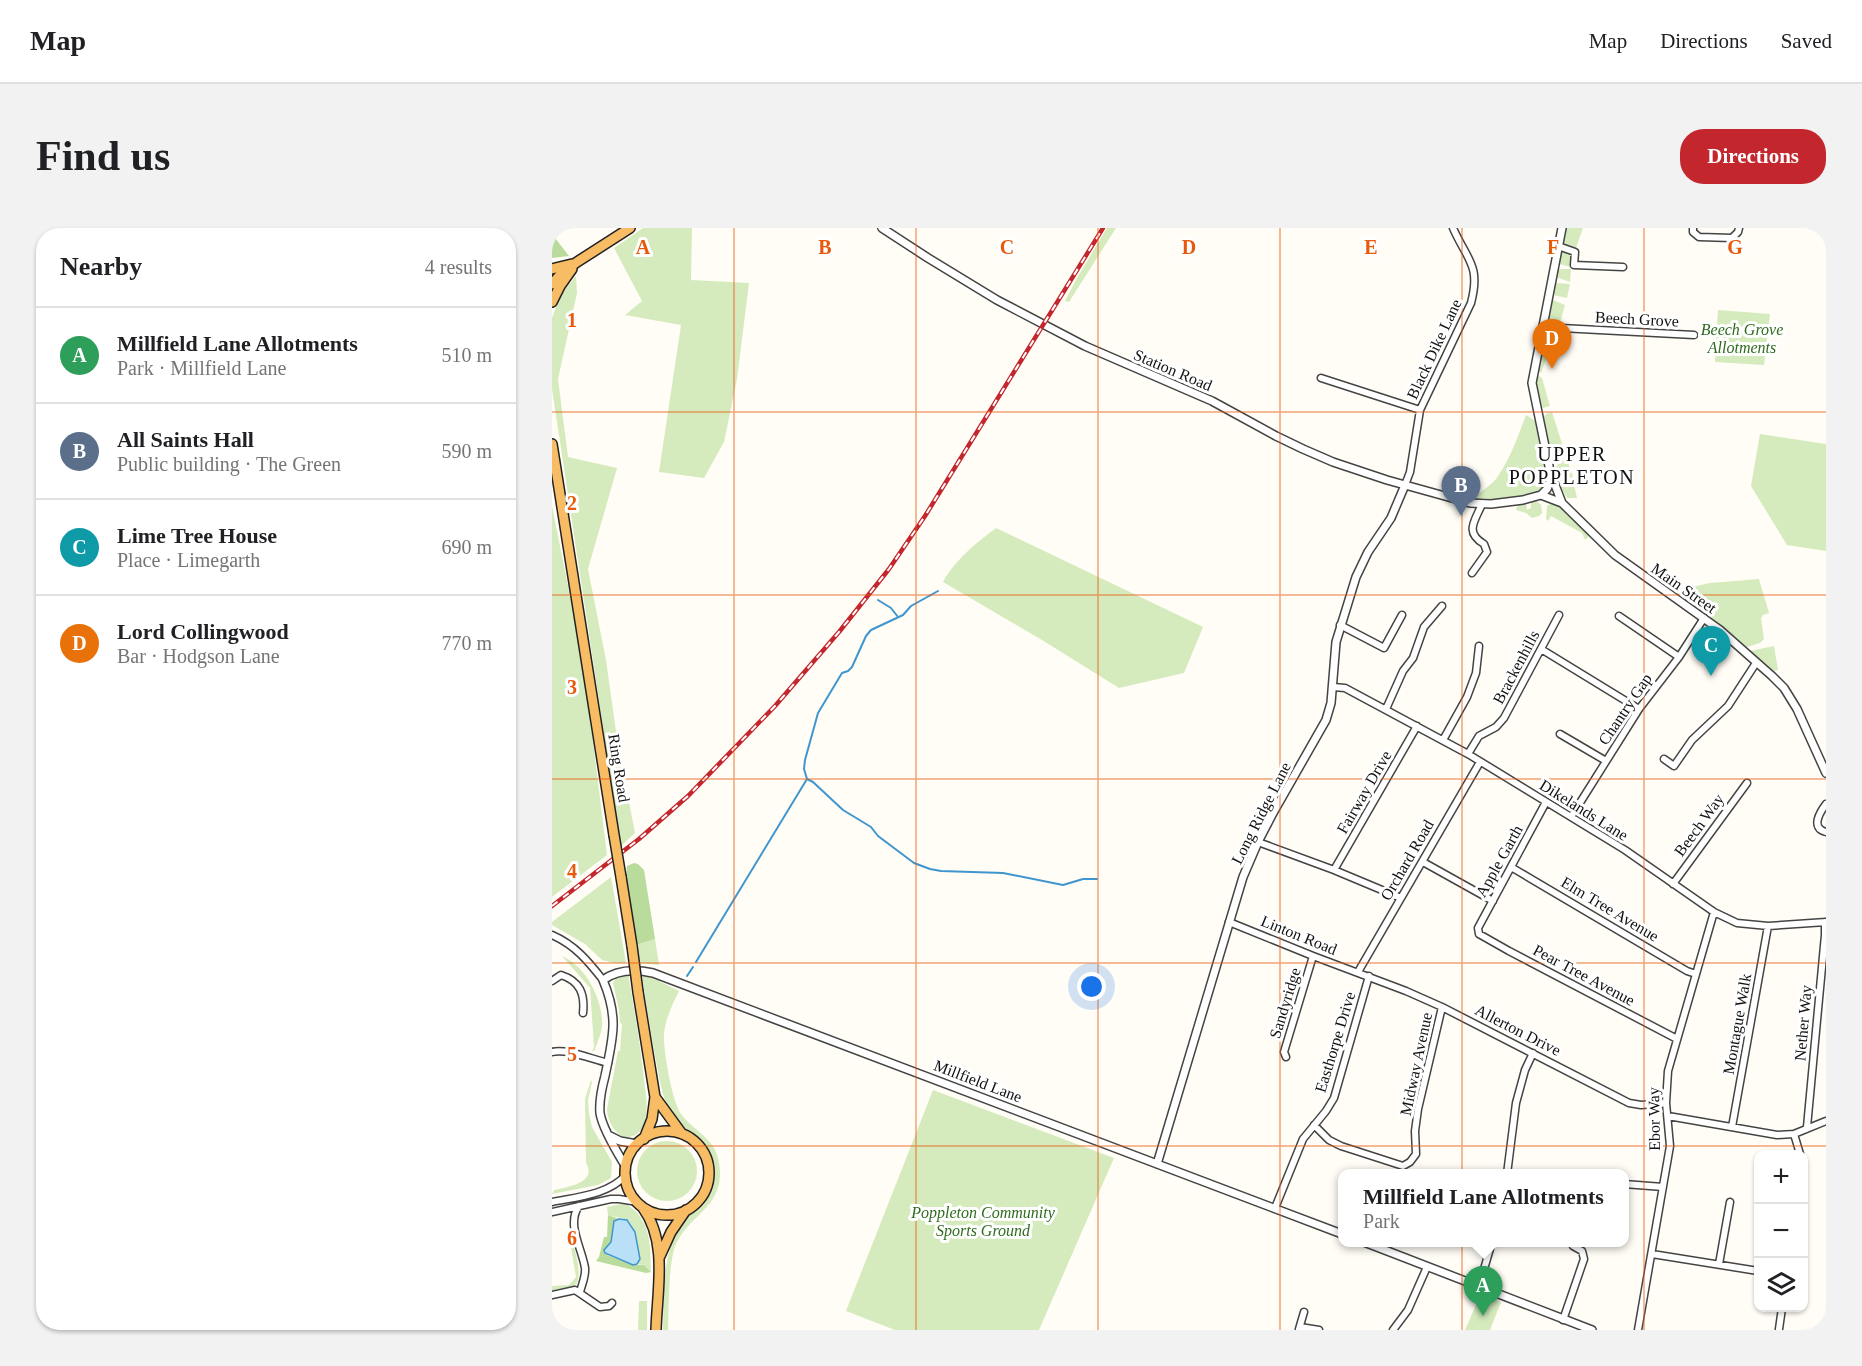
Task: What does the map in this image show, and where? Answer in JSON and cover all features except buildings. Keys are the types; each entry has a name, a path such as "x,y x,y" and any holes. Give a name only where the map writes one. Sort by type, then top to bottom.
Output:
{"highway":[{"path":"552,284 556,278 577,262 630,228"},
{"path":"552,269 577,262"},
{"path":"552,302 577,262"},
{"name":"Ring Road","path":"552,444 655,1097 652,1119 640,1142"},
{"name":"Ring Road","path":"655,1097 682,1134"},
{"path":"656,1330 659,1258 648,1214 627,1185 626,1171 630,1155 640,1142 658,1132 674,1132 697,1143 706,1158 709,1175 700,1199 686,1210 671,1232 659,1258"},
{"path":"640,1204 656,1213 663,1214 686,1210"}],"street":[{"name":"Station Road","path":"882,228 981,291 1085,346 1212,401 1276,436 1333,462 1470,503 1491,504 1541,495"},
{"name":"Black Dike Lane","path":"1406,485 1420,410 1471,303 1475,287 1473,264 1454,228"},
{"path":"1562,228 1532,383 1551,474 1562,503"},
{"path":"1693,228 1693,232 1699,237 1732,238 1739,228"},
{"path":"1558,246 1575,252 1574,266 1623,267"},
{"name":"Beech Grove","path":"1542,327 1694,335"},
{"path":"1321,378 1420,410"},
{"path":"1551,474 1547,489 1541,495 1562,503"},
{"name":"Long Ridge Lane","path":"1157,1164 1243,877 1258,842 1326,720 1331,703 1336,642 1356,577 1368,552 1391,518 1406,485"},
{"name":"Main Street","path":"1562,503 1615,555 1720,630 1784,688 1797,709 1826,774"},
{"path":"1473,573 1487,552 1485,544 1472,533 1482,504"},
{"path":"1386,709 1403,671 1413,658 1424,627 1442,606"},
{"path":"1340,625 1384,648 1402,615"},
{"name":"Brackenhills","path":"1468,754 1479,736 1496,727 1504,718 1559,615"},
{"path":"1619,616 1679,657"},
{"name":"Chantry Gap","path":"1571,817 1640,709 1679,657 1704,618"},
{"path":"1443,740 1467,697 1476,673 1479,646"},
{"path":"1541,649 1640,709"},
{"path":"1664,759 1674,766 1692,740 1728,706 1756,663"},
{"name":"Dikelands Lane","path":"1333,687 1345,688 1468,754 1625,850 1714,912 1737,923 1768,926 1826,922"},
{"name":"Fairway Drive","path":"1334,870 1417,726"},
{"path":"1560,734 1606,762"},
{"name":"Orchard Road","path":"1358,972 1480,762"},
{"name":"Beech Way","path":"1673,884 1746,783"},
{"name":"Apple Garth","path":"1479,933 1478,928 1546,802"},
{"path":"1826,804 1817,819 1818,827 1821,831 1826,832"},
{"path":"1258,842 1401,898"},
{"path":"1423,862 1493,901"},
{"name":"Elm Tree Avenue","path":"1511,867 1678,966 1696,974"},
{"name":"Ebor Way","path":"1638,1330 1670,1146 1666,1103 1668,1071 1714,912"},
{"name":"Linton Road","path":"1229,922 1358,972"},
{"name":"Nether Way","path":"1807,1128 1826,922"},
{"name":"Montague Walk","path":"1732,1127 1768,926"},
{"name":"Pear Tree Avenue","path":"1479,933 1677,1039"},
{"path":"552,935 572,946 587,960 603,980 612,1004 614,1034 601,1096 600,1113 626,1171 621,1180 607,1189 552,1202"},
{"name":"Sandyridge","path":"1286,1057 1284,1052 1313,956"},
{"name":"Millfield Lane","path":"603,980 624,970 653,973 1338,1232"},
{"name":"Allerton Drive","path":"1358,972 1443,1007 1629,1103 1641,1105 1666,1103"},
{"path":"552,981 561,975 576,982 582,992 583,1013"},
{"name":"Easthorpe Drive","path":"1275,1208 1303,1139 1334,1098 1369,976"},
{"name":"Midway Avenue","path":"1314,1125 1329,1140 1341,1146 1403,1166 1410,1162 1416,1154 1415,1131 1418,1109 1443,1007"},
{"path":"552,1052 565,1050 585,1058 608,1063"},
{"path":"1508,1169 1516,1103 1525,1070 1533,1053"},
{"path":"1668,1116 1777,1135 1794,1134 1826,1121"},
{"path":"1794,1134 1799,1150"},
{"path":"610,1136 620,1141 640,1142"},
{"path":"1629,1184 1663,1187"},
{"path":"552,1212 619,1199 640,1204"},
{"path":"1719,1264 1730,1202"},
{"path":"579,1206 573,1218 585,1267 580,1292"},
{"path":"1377,1247 1592,1330"},
{"path":"1479,1286 1490,1247"},
{"path":"1563,1320 1584,1258 1582,1251 1575,1247"},
{"path":"1652,1254 1754,1270"},
{"path":"1393,1330 1408,1310 1427,1267"},
{"path":"552,1295 575,1290 600,1307 609,1306 612,1303"},
{"path":"1304,1312 1299,1328 1319,1330"},
{"path":"1779,1329 1781,1312"}],"green space":[{"path":"643,228 692,228 691,280 749,283 737,379 724,442 704,478 659,472 681,325 625,315 642,301 614,248"},
{"path":"1107,228 1116,228 1069,302 1065,301 1077,278"},
{"path":"1565,228 1583,228 1576,248 1562,244"},
{"path":"552,234 569,256 552,258"},
{"path":"1562,250 1571,252 1573,256 1571,267 1559,264"},
{"path":"1571,269 1570,282 1556,277 1557,270"},
{"path":"576,276 577,293 558,379 568,457 617,468 588,569 635,833 621,846 552,389 552,318 560,296"},
{"path":"1555,283 1570,284 1567,298 1553,295"},
{"path":"1553,300 1565,305 1559,326 1550,326 1547,321"},
{"name":"Beech Grove Allotments","path":"1718,310 1770,314 1764,365 1715,362"},
{"path":"1547,331 1557,331 1541,373 1537,370"},
{"path":"1538,376 1542,378 1550,406 1543,408 1540,407 1536,385"},
{"path":"1552,412 1565,453 1554,461 1551,460 1543,418"},
{"path":"1526,415 1537,422 1548,474 1546,483 1531,494 1519,497 1475,498 1494,482 1501,472"},
{"path":"1760,434 1826,444 1826,551 1787,545 1751,486"},
{"path":"1567,459 1573,477 1557,482 1554,470 1559,463"},
{"path":"1573,480 1577,498 1567,498 1559,483"},
{"path":"1537,501 1541,505 1542,513 1539,516 1532,518 1516,510 1518,504 1526,503 1527,510 1531,508 1531,502"},
{"path":"1554,502 1566,510 1590,535 1585,540 1582,533 1551,516 1548,521 1546,519 1547,506"},
{"path":"552,506 589,709 607,855 552,897"},
{"path":"996,528 1203,627 1184,673 1119,688 943,582 960,559"},
{"path":"1759,579 1769,613 1761,618 1764,639 1760,643 1747,647 1673,591 1710,583"},
{"path":"1774,646 1778,670 1774,671 1750,651"},
{"path":"634,863 644,870 655,939 636,945 626,877 627,866"},
{"path":"611,877 626,963 602,960 585,944 552,925 552,922"},
{"path":"655,939 659,965 640,963 636,945"},
{"path":"562,956 571,961 586,976 597,996 602,1017 601,1030 595,1050 592,1052 594,1047 590,988"},
{"path":"628,973 647,1106 643,1127 638,1133 624,1137 615,1130 609,1120 607,1109 618,1051 620,1051 622,1024 613,983 617,976"},
{"path":"642,975 679,991 668,1017 664,1034 671,1087 681,1114 712,1145 719,1161 720,1172 719,1184 710,1203 688,1226 673,1252 668,1330 663,1330 664,1294 671,1246 679,1227 708,1192 713,1175 712,1163 703,1144 673,1115 665,1100"},
{"path":"591,1080 588,1100 589,1114 592,1127 612,1162 611,1178 598,1185 552,1194 554,1190 579,1183 588,1175 585,1099"},
{"name":"Poppleton Community Sports Ground","path":"933,1090 1114,1158 1039,1330 895,1330 846,1311"},
{"path":"667,1141 688,1150 697,1171 688,1192 667,1201 646,1192 637,1171 646,1150"},
{"path":"625,1203 634,1210 645,1225 648,1233 651,1272 644,1265 637,1264 637,1241 630,1223 625,1219 608,1215 607,1207"},
{"path":"608,1215 619,1219 614,1222 611,1242 605,1250 607,1255 633,1265 644,1265 651,1272 646,1273 596,1261 604,1237 607,1237"},
{"path":"569,1236 572,1238 578,1263 578,1281 570,1288 552,1293 552,1286 569,1285 576,1277"},
{"path":"1481,1293 1501,1302 1490,1330 1465,1330"},
{"path":"639,1301 647,1301 647,1330 638,1330"}],"water":[{"path":"627,1220 635,1232 640,1259 637,1264 633,1265 605,1253 604,1250 611,1242 614,1221"}],"waterway":[{"path":"696,962 807,779 804,769 805,760 818,713 842,673 852,667 866,636 871,630 903,615 911,606 938,591"},
{"path":"878,600 891,608 898,617"},
{"path":"807,779 843,810 871,827 878,836 914,863 930,869 1003,873 1063,885 1083,879 1097,879"},
{"path":"687,976 693,967"}],"railway":[{"path":"552,906 639,839 688,796 775,706 839,632 889,569 925,516 1103,228"}],"place":[{"name":"Lord Collingwood","path":"1552,369"},
{"name":"All Saints Hall","path":"1461,516"},
{"name":"Lime Tree House","path":"1711,676"},
{"name":"Millfield Lane Allotments","path":"1483,1316"}],"district":[{"name":"UPPER POPPLETON","path":"1572,466"}]}
